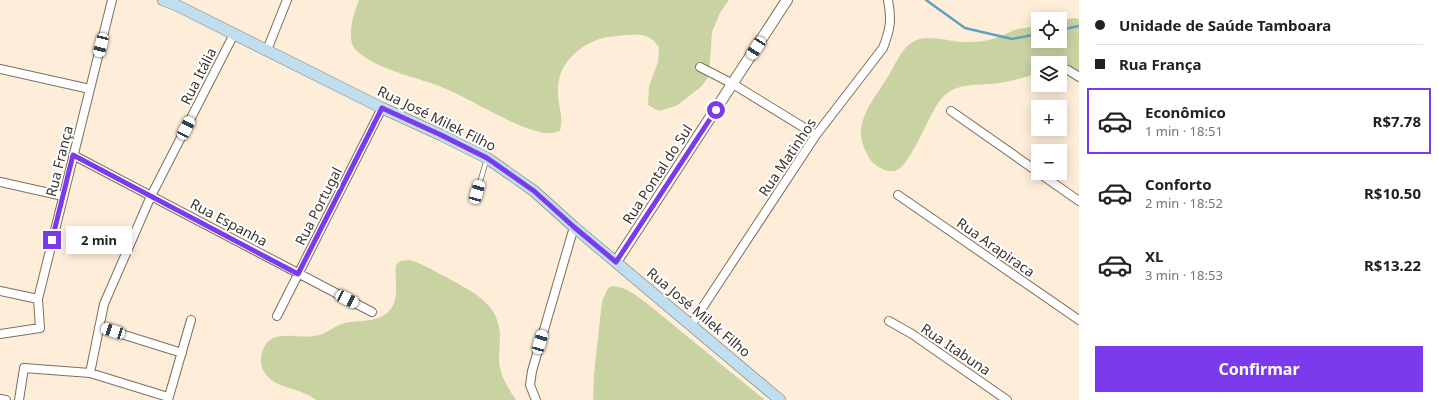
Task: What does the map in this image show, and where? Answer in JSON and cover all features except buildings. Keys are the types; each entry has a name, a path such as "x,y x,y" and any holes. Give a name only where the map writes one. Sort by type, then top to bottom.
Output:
{"main road":[{"name":"Rua José Milek Filho","path":"163,0 177,2 234,34 382,108 487,158 534,191 574,227 780,400"}],"street":[{"name":"Rua França","path":"0,334 40,328 38,299 112,0"},
{"path":"266,50 287,0"},
{"name":"Rua Pontal do Sul","path":"616,262 787,0"},
{"name":"Rua Matinhos","path":"691,325 816,135 882,48 890,32 891,14 888,0"},
{"name":"Rua Itália","path":"90,373 104,304 151,196 234,34"},
{"path":"700,67 733,84 816,135"},
{"path":"0,69 90,89"},
{"path":"1068,70 1079,77"},
{"name":"Rua Portugal","path":"277,316 382,108"},
{"path":"951,111 1031,168"},
{"name":"Rua Espanha","path":"73,155 372,312"},
{"path":"1048,180 1079,202"},
{"path":"0,182 63,196"},
{"name":"Rua Arapiraca","path":"898,195 1079,320"},
{"path":"536,400 530,385 532,371 574,227"},
{"path":"0,291 38,299"},
{"path":"19,400 24,368 90,373 168,399 191,320"},
{"name":"Rua Itabuna","path":"889,321 912,334 1007,400"},
{"path":"99,327 182,353"},
{"path":"0,399 6,400"}],"lane":[{"path":"477,192 487,158"}],"green space":[{"path":"359,0 729,0 720,13 712,32 709,76 701,87 676,106 659,111 648,105 649,86 658,62 659,47 654,41 647,36 639,35 606,37 596,40 577,51 564,67 558,88 558,100 561,114 560,131 548,133 523,127 451,91 383,67 363,56 356,50 351,39 352,25"},
{"path":"1074,18 1079,19 1079,76 1067,72 1067,56 1031,56 1031,75 1005,82 969,85 954,89 947,93 936,106 913,151 900,168 894,171 885,170 870,160 862,142 862,122 870,104 904,50 911,43 923,38 936,38 962,42 985,41 1017,29 1031,27 1031,48 1067,48 1067,20"},
{"path":"410,260 473,292 488,305 494,313 498,323 500,334 499,361 501,372 507,386 516,400 316,400 308,395 273,381 263,370 261,357 265,345 270,340 284,336 307,337 318,335 342,324 373,320 384,315 393,306 395,300 396,265 400,261"},
{"path":"611,286 627,290 640,298 765,400 593,400 594,374 602,301 607,290"}],"waterway":[{"path":"926,0 965,28 1012,39 1031,35"},
{"path":"1067,29 1079,26"}],"route":[{"path":"52,240 73,155 298,274 382,108 487,158 534,191 616,262 716,110"}]}
